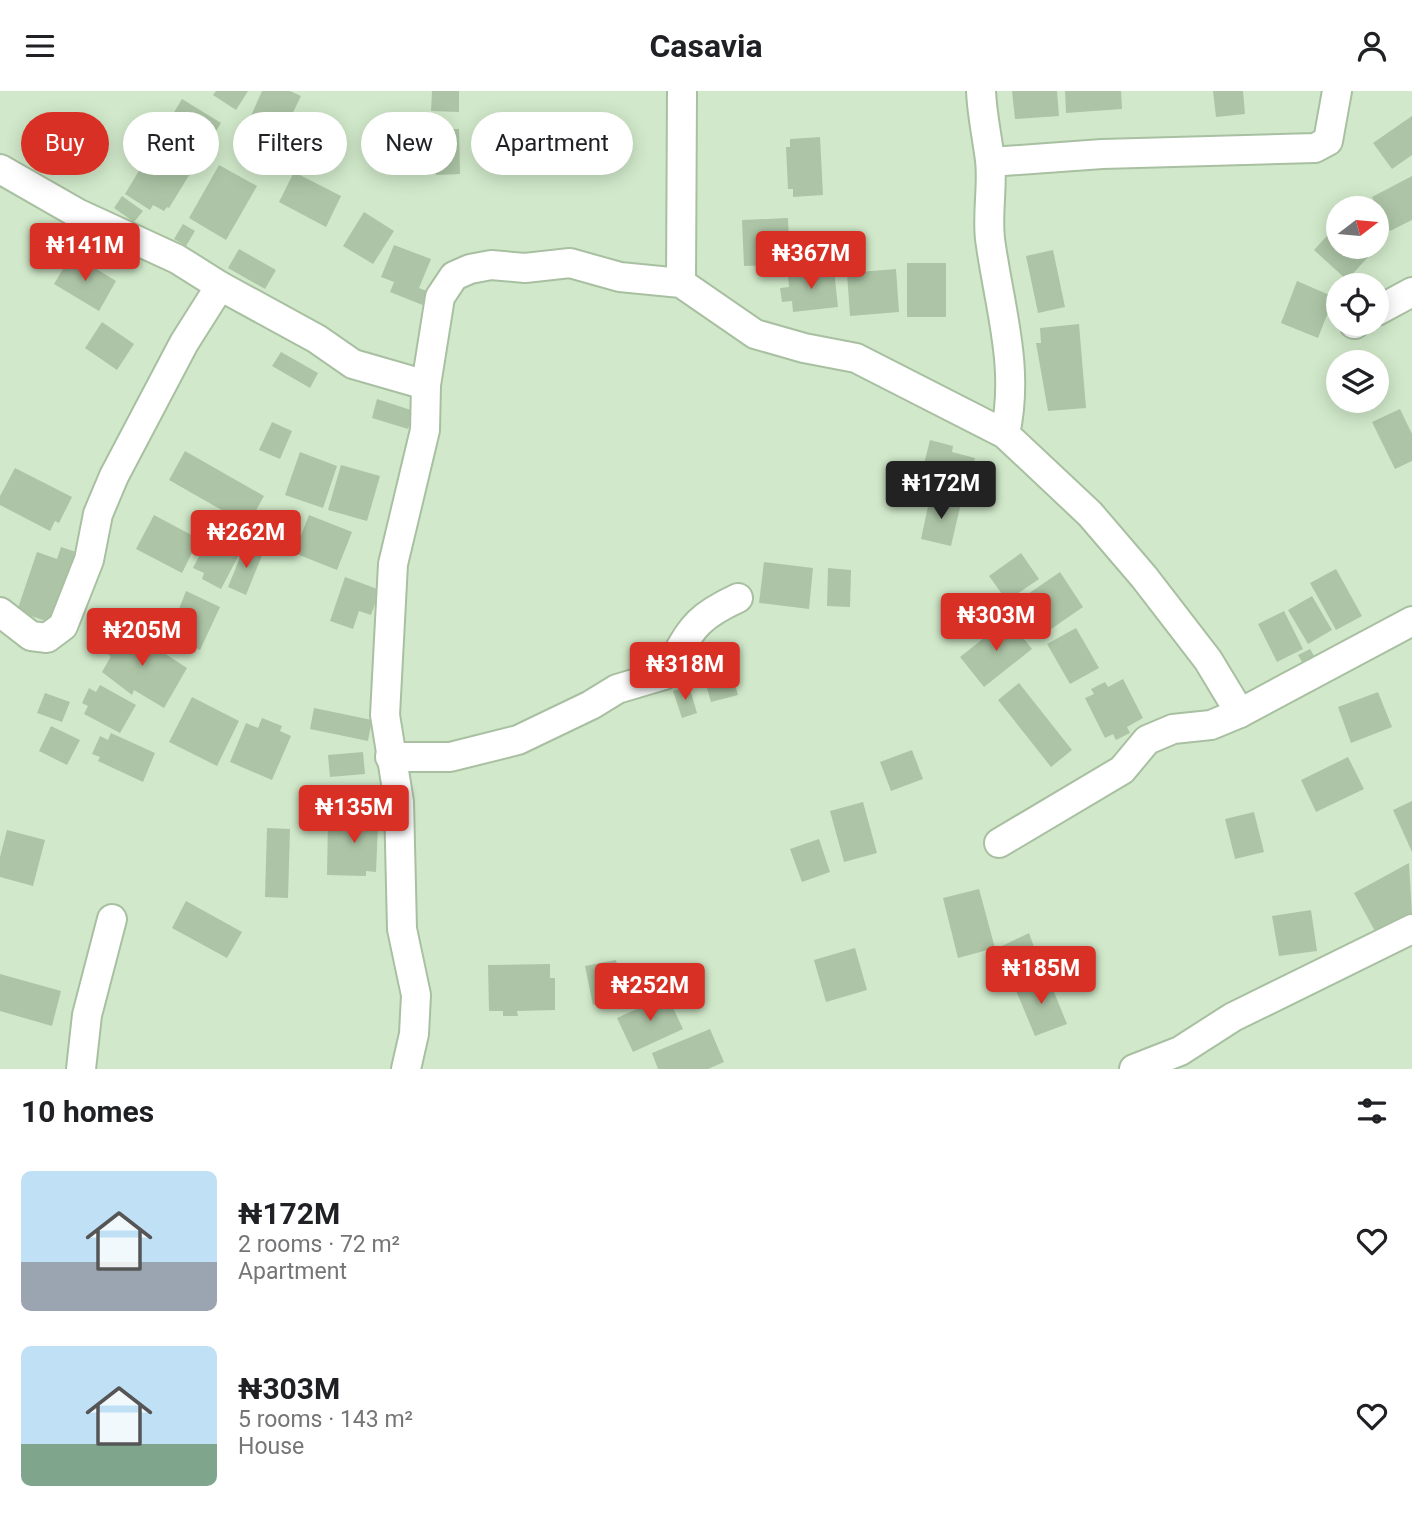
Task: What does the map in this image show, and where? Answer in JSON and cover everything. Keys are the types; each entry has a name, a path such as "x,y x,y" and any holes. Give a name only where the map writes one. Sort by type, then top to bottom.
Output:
{"street":[{"path":"681,283 682,91"},
{"path":"981,91 982,119 990,162 990,235 1002,314 1010,341 1012,405 1005,434"},
{"path":"990,162 1114,153 1315,148 1328,141 1337,91"},
{"path":"0,169 77,213 177,259 220,286 317,339 353,364 426,385"},
{"path":"407,1069 414,1034 416,995 402,929 399,802 390,757 385,703 393,564 425,430 426,385 440,297 454,276 470,269 491,265 525,268 570,263 620,277 681,283 755,334 804,348 856,358 1005,434 1090,514 1144,577 1208,660 1240,713"},
{"path":"0,612 31,636 47,638 63,626 89,560 98,514 114,476 184,343 220,286"},
{"path":"1389,304 1412,292"},
{"path":"390,757 450,757 518,740 592,705 617,689 663,675 684,638 700,619 738,598"},
{"path":"999,843 1122,770 1147,740 1173,729 1211,725 1240,713 1412,621"},
{"path":"81,1069 87,1015 112,919"},
{"path":"1134,1069 1179,1060 1233,1017 1412,929"}],"building":[{"path":"216,91 248,91 236,110 213,95"},
{"path":"262,91 290,91 301,96 293,112 253,112"},
{"path":"432,91 459,91 459,112 431,111"},
{"path":"1012,91 1057,91 1059,116 1015,119"},
{"path":"1065,91 1121,91 1122,109 1066,113"},
{"path":"1213,91 1243,91 1245,114 1216,117"},
{"path":"182,99 203,112 174,112"},
{"path":"1412,116 1412,155 1392,169 1373,143"},
{"path":"457,129 459,129 460,174 457,174"},
{"path":"820,137 823,195 793,197 793,189 788,189 786,147 790,147 790,139"},
{"path":"219,165 257,186 226,240 189,218 213,175 219,175"},
{"path":"136,175 189,175 169,208 164,211 153,205 150,210 125,194"},
{"path":"292,175 300,175 341,196 326,227 279,202"},
{"path":"1412,176 1412,220 1390,231 1390,196 1374,196"},
{"path":"122,196 143,211 134,222 114,208"},
{"path":"364,212 394,231 373,264 343,246"},
{"path":"788,218 790,264 744,266 742,220"},
{"path":"183,224 195,231 186,246 174,239"},
{"path":"1326,237 1326,259 1366,259 1353,273 1339,273 1314,250"},
{"path":"394,245 431,259 419,288 430,292 425,306 390,292 394,282 381,277"},
{"path":"239,249 276,270 265,289 228,268"},
{"path":"1053,250 1065,307 1038,313 1026,256"},
{"path":"72,254 116,281 99,311 54,284"},
{"path":"907,263 946,263 946,317 907,317"},
{"path":"896,269 899,312 850,316 847,273"},
{"path":"834,270 838,307 793,312 792,301 782,302 780,288 789,287 788,274"},
{"path":"1297,281 1326,294 1326,318 1318,338 1281,323"},
{"path":"102,322 134,344 117,370 85,348"},
{"path":"1079,324 1086,408 1048,411 1036,343 1041,343 1040,328"},
{"path":"281,352 318,373 310,388 272,366"},
{"path":"377,399 414,411 408,429 372,418"},
{"path":"1400,409 1412,434 1412,461 1395,469 1372,422"},
{"path":"272,422 292,431 280,459 259,450"},
{"path":"930,440 953,446 952,452 975,458 965,496 919,484"},
{"path":"185,451 264,496 248,525 169,480"},
{"path":"300,452 337,466 323,508 285,495"},
{"path":"341,465 380,476 367,521 328,510"},
{"path":"15,468 72,497 59,523 55,521 50,531 0,505 0,496"},
{"path":"930,497 961,503 951,546 921,539"},
{"path":"154,515 199,539 182,573 136,549"},
{"path":"309,515 352,532 337,570 294,553"},
{"path":"212,531 243,547 221,589 202,579 204,573 193,568"},
{"path":"245,545 263,553 246,595 228,587"},
{"path":"61,547 82,554 76,571 70,569 51,623 17,611 37,552 57,559"},
{"path":"1021,553 1039,579 1007,601 989,576"},
{"path":"764,562 813,568 809,609 759,603"},
{"path":"828,568 851,570 850,607 827,606"},
{"path":"1336,569 1362,616 1336,630 1310,583"},
{"path":"1060,572 1083,607 1038,638 1015,603"},
{"path":"345,577 380,590 371,615 359,611 353,629 330,621"},
{"path":"186,591 220,607 200,650 169,635"},
{"path":"1312,596 1332,630 1308,644 1288,610"},
{"path":"1284,611 1303,649 1277,662 1258,624"},
{"path":"1008,619 1032,649 984,687 960,657"},
{"path":"1076,628 1099,668 1070,684 1047,644"},
{"path":"129,630 187,668 164,708 134,690 132,695 102,672 111,656 102,651 112,633 123,640"},
{"path":"1310,649 1319,664 1307,671 1298,655"},
{"path":"730,667 738,695 711,702 703,674"},
{"path":"1123,679 1143,718 1127,727 1130,733 1116,740 1113,734 1105,738 1085,698 1094,694 1091,689 1105,682 1108,687"},
{"path":"1019,683 1072,750 1051,767 998,700"},
{"path":"100,685 136,705 120,733 84,714 88,706 82,703 89,688 96,692"},
{"path":"689,686 697,713 682,718 673,691"},
{"path":"1378,692 1392,727 1351,743 1338,707"},
{"path":"45,693 70,702 62,722 37,713"},
{"path":"192,697 239,721 217,766 169,742"},
{"path":"314,708 372,720 368,741 310,729"},
{"path":"262,718 282,726 280,731 291,736 272,780 230,762 246,723 258,728"},
{"path":"51,726 80,740 67,765 39,751"},
{"path":"111,733 155,753 143,782 98,761 100,757 92,754 100,736 108,740"},
{"path":"912,750 923,779 891,791 880,762"},
{"path":"363,752 365,774 330,777 328,755"},
{"path":"1348,757 1364,789 1316,812 1301,780"},
{"path":"1412,801 1412,852 1393,810"},
{"path":"863,802 877,853 844,862 830,811"},
{"path":"369,810 387,813 385,826 378,825 376,872 366,871 366,876 327,875 328,818 368,819"},
{"path":"1254,812 1264,852 1235,859 1225,819"},
{"path":"267,828 290,829 288,898 265,897"},
{"path":"7,830 45,840 33,886 0,877 0,857"},
{"path":"819,839 830,872 802,882 790,849"},
{"path":"1409,863 1412,914 1376,933 1354,893"},
{"path":"979,889 995,948 958,958 943,898"},
{"path":"186,901 242,932 227,958 172,928"},
{"path":"1311,910 1317,951 1279,956 1272,916"},
{"path":"1029,933 1044,975 1016,985 1002,946"},
{"path":"855,948 867,990 826,1002 814,960"},
{"path":"616,960 624,998 593,1005 585,966"},
{"path":"550,964 550,978 555,978 555,1010 517,1011 518,1016 503,1016 503,1011 489,1011 488,965"},
{"path":"0,974 61,991 52,1026 0,1011"},
{"path":"1047,975 1067,1024 1035,1036 1015,988"},
{"path":"667,995 683,1029 633,1052 617,1018"},
{"path":"710,1029 724,1062 708,1069 658,1069 652,1053"}]}
